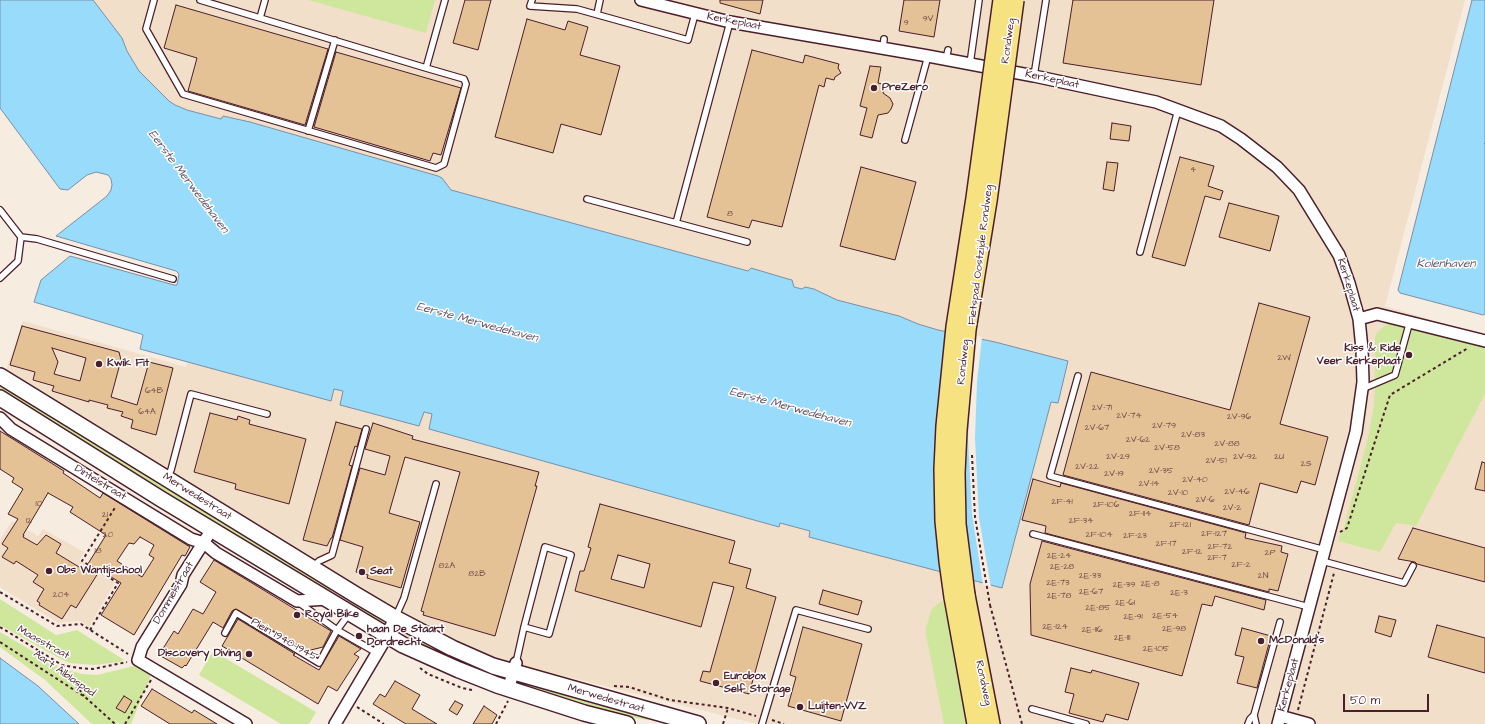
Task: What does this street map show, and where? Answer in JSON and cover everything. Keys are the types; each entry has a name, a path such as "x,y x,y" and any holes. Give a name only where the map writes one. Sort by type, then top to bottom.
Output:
{"main road":[{"name":"Rondweg","path":"991,724 959,596 948,561 944,521 943,469 945,426 955,327 975,198 1002,0"},
{"name":"Rondweg","path":"976,724 959,596 956,473 958,430 967,330 988,201 1015,0"},
{"name":"Merwedestraat","path":"0,376 312,568 397,614 452,648 493,666 515,668 698,724"},
{"name":"Merwedestraat","path":"0,398 161,499 403,645 508,695 627,724"}],"street":[{"name":"Kerkeplaat","path":"643,0 730,22 884,43 928,56 947,55 970,64 1156,102 1221,126 1241,139 1277,167 1299,190 1339,255 1359,319 1362,349 1362,389 1356,432 1279,720"},
{"name":"Kerkeplaat","path":"1359,319 1377,314 1483,340"},
{"name":"Dintelstraat","path":"0,418 11,429 190,539 204,543"},
{"name":"Dommelstraat","path":"138,660 142,647 181,584 183,575 204,543 211,528"},
{"path":"204,543 216,553 297,600 328,599"},
{"path":"335,724 377,653 397,614"},
{"path":"138,660 246,724"},
{"path":"508,695 515,668"},
{"path":"1279,720 1295,720 1309,724"}],"lane":[{"path":"153,0 146,29 183,94 436,168 444,164 466,84 464,79 200,0"},
{"path":"260,18 265,0"},
{"path":"426,68 445,0"},
{"path":"532,0 530,6 577,9 688,40 695,14"},
{"path":"597,14 600,0"},
{"path":"970,64 979,0"},
{"path":"1034,76 1046,0"},
{"path":"676,224 730,22"},
{"path":"308,131 335,40"},
{"path":"905,140 928,56"},
{"path":"1140,252 1178,109"},
{"path":"587,199 747,242"},
{"path":"0,210 21,236 37,239 173,278"},
{"path":"0,278 18,261 21,236"},
{"path":"1362,389 1395,375 1410,321"},
{"path":"1078,376 1050,476 1325,550"},
{"path":"167,479 171,470 191,394 267,414"},
{"path":"312,568 319,561 332,555 366,428"},
{"path":"397,614 404,598 436,484"},
{"path":"1033,534 1309,607"},
{"path":"515,668 524,627 545,547 571,555 549,634 524,627"},
{"path":"1322,561 1404,583 1412,566"},
{"path":"297,600 337,630 377,653"},
{"path":"763,721 796,610 868,629"},
{"name":"Plein 1940-1945","path":"225,633 236,613 319,663 337,630 350,612"},
{"path":"1248,724 1254,715 1280,622"},
{"path":"1032,709 1086,724"},
{"path":"1254,715 1256,724"}],"path":[{"path":"1338,534 1347,528 1390,395 1483,340"},
{"path":"972,454 975,517 990,604 1022,724"},
{"path":"90,630 118,583 82,561 121,496"},
{"path":"1295,720 1336,565"},
{"name":"Maasstraat","path":"0,592 57,626 81,624 138,660"},
{"name":"Maasstraat","path":"0,626 62,665 93,669 138,660"},
{"name":"Aart Alblaspad","path":"0,642 85,697 115,724"},
{"path":"62,665 85,697"},
{"path":"125,724 156,671"},
{"path":"496,724 506,707 508,695"},
{"path":"348,702 384,724"},
{"path":"723,724 728,708 763,721 784,724"}],"shaded area":[{"path":"76,0 1465,0 1385,306 1485,336 1485,724 757,724 400,635 2,382 23,321 186,367 208,271 172,123"},
{"name":"Obs Wantijschool","path":"12,521 38,536 43,529 84,552 80,560 115,582 89,627 80,621 58,623 0,587 0,540"}],"green space":[{"path":"308,0 435,0 426,33"},
{"path":"1390,323 1471,342 1472,344 1485,347 1485,394 1416,526 1396,523 1380,552 1338,541 1340,533 1343,531 1368,438 1374,405 1375,337 1384,326"},
{"path":"0,382 334,587 330,593 0,391"},
{"path":"0,599 56,635 77,630 124,660 95,665 69,663 0,625"},
{"path":"947,599 967,724 944,724 926,635 926,628 931,610 939,603"},
{"path":"356,600 384,619 383,622 379,623 352,606"},
{"path":"0,632 61,668 82,674 97,675 138,665 151,675 131,724 120,724 114,719 118,724 92,724 45,680 0,647"},
{"path":"412,634 503,676 501,680 408,640"},
{"path":"213,651 316,712 309,724 281,724 199,675"},
{"path":"525,682 648,716 648,720 615,715 523,687"}],"water":[{"name":"Eerste Merwedehaven","path":"0,0 93,0 122,38 127,51 139,71 169,101 187,110 221,119 223,116 250,122 438,176 442,178 451,190 748,271 751,268 792,280 794,287 814,289 837,300 899,316 938,330 995,342 1068,361 1058,403 1051,402 1002,588 809,537 810,531 780,523 779,527 429,429 432,414 424,412 419,426 340,405 343,391 334,389 331,401 140,349 143,335 141,334 34,302 41,280 70,256 174,285 177,285 179,274 176,271 56,236 107,196 111,190 111,179 108,175 96,172 87,175 68,190 60,189 0,108"},
{"name":"Kolenhaven","path":"1472,0 1485,0 1485,314 1483,315 1400,293 1398,290"},
{"path":"0,658 38,686 79,724 0,724"}],"pier":[{"path":"946,329 982,337 977,382 975,438 979,518 991,587 983,585 972,514 968,439 971,375 965,428 964,505 971,582 940,574 934,497 934,464"}],"building":[{"path":"465,0 491,0 478,50 453,43"},
{"path":"720,0 763,0 760,14 720,3"},
{"path":"904,0 940,0 934,37 899,31"},
{"path":"1073,0 1214,0 1201,85 1063,63"},
{"path":"176,5 328,49 305,125 188,91 197,58 164,48"},
{"path":"527,19 565,30 568,21 588,27 580,55 620,66 601,135 561,124 553,153 495,137"},
{"path":"752,50 803,63 805,55 839,64 838,68 841,73 835,77 834,80 826,78 824,87 819,85 782,227 752,220 749,228 707,217"},
{"path":"336,52 461,88 441,155 433,153 430,161 314,127"},
{"path":"870,66 881,67 878,83 886,85 883,93 890,98 893,104 888,113 878,115 872,138 860,135 867,108 860,106"},
{"path":"1112,123 1131,126 1129,141 1110,139"},
{"path":"1180,157 1214,166 1208,186 1223,191 1220,200 1205,196 1185,266 1152,257"},
{"path":"1107,162 1118,163 1114,191 1103,189"},
{"path":"861,167 916,182 895,260 840,246"},
{"path":"1229,203 1279,216 1270,251 1219,237"},
{"path":"1259,303 1310,317 1280,424 1328,437 1315,485 1301,481 1297,493 1260,483 1249,525 1063,475 1091,372 1230,410"},
{"path":"22,326 119,352 121,360 111,397 137,405 149,362 173,368 156,435 131,428 133,420 121,416 123,412 107,408 108,405 89,400 89,402 52,391 54,386 33,380 35,372 10,365","holes":["52,348 86,358 80,381 54,374 58,362"]},
{"path":"210,413 237,420 238,416 250,420 249,424 306,439 289,504 235,489 236,484 194,472"},
{"path":"336,422 362,429 357,447 355,446 349,465 352,466 332,538 327,546 303,540"},
{"path":"373,423 413,436 412,439 539,472 535,486 537,486 495,636 423,615 424,612 421,611 460,472 405,457 389,513 420,522 401,588 367,578 368,575 356,572 363,547 340,540 360,468 385,475 390,456 365,449"},
{"path":"0,431 64,471 63,473 100,498 103,493 190,547 185,556 182,555 134,635 101,615 121,583 100,570 76,608 71,605 62,619 39,605 40,603 37,601 44,589 33,582 38,575 16,561 14,564 2,557 8,548 2,544 18,519 8,514 23,489 12,482 14,478 0,469","holes":["48,493 73,507 70,512 106,535 84,570 56,553 61,544 46,535 37,545 23,537","140,537 154,545 149,555 154,558 142,577 117,561 129,543 134,544"]},
{"path":"1482,462 1485,463 1485,491 1475,489"},
{"path":"1033,479 1060,487 1061,483 1246,533 1245,538 1282,546 1281,552 1288,554 1278,591 1269,589 1269,592 1045,533 1046,526 1022,520"},
{"path":"600,504 735,541 729,563 751,569 746,588 776,597 749,694 700,681 703,671 710,672 734,587 713,582 701,627 575,591 580,571 584,571 591,548 588,547","holes":["618,555 650,564 644,588 611,579"]},
{"path":"1413,528 1485,548 1485,582 1417,564 1415,562 1398,559"},
{"path":"1042,541 1266,600 1264,610 1215,596 1212,606 1202,604 1182,676 1031,635 1030,584"},
{"path":"214,560 331,631 323,647 307,651 236,609 232,611 223,628 213,622 186,666 185,665 182,668 159,655 174,631 178,634 193,609 203,614 216,592 200,582"},
{"path":"823,590 862,601 858,615 819,604"},
{"path":"1379,616 1396,620 1391,637 1375,632"},
{"path":"238,619 319,670 339,636 361,649 354,654 359,657 337,691 328,686 318,704 222,646"},
{"path":"1437,625 1485,638 1485,673 1428,657"},
{"path":"803,627 862,644 841,721 788,706 796,677 790,675"},
{"path":"1242,628 1271,636 1257,688 1237,683 1244,657 1235,655"},
{"path":"1071,668 1091,673 1092,670 1139,683 1128,720 1106,714 1103,722 1069,713 1074,694 1065,692"},
{"path":"395,681 420,695 412,709 437,724 406,724 373,704 380,694 385,697"},
{"path":"152,689 192,713 194,710 217,724 170,724 141,706"},
{"path":"124,696 132,701 125,713 116,708"},
{"path":"455,701 463,705 457,715 449,710"},
{"path":"484,706 497,715 492,724 473,724"}],"place":[{"name":"PreZero","path":"874,88"},
{"name":"Kiss & Ride Veer Kerkeplaat","path":"1409,355"},
{"name":"Kwik Fit","path":"99,364"},
{"name":"Obs Wantijschool","path":"49,571"},
{"name":"Seat","path":"362,572"},
{"name":"Royal Bike","path":"297,615"},
{"name":"haan De Staart Dordrecht","path":"359,636"},
{"name":"McDonald's","path":"1261,641"},
{"name":"Discovery Diving","path":"249,654"},
{"name":"Eurobox Self Storage","path":"716,683"},
{"name":"Luijten-VVZ","path":"800,707"}]}
